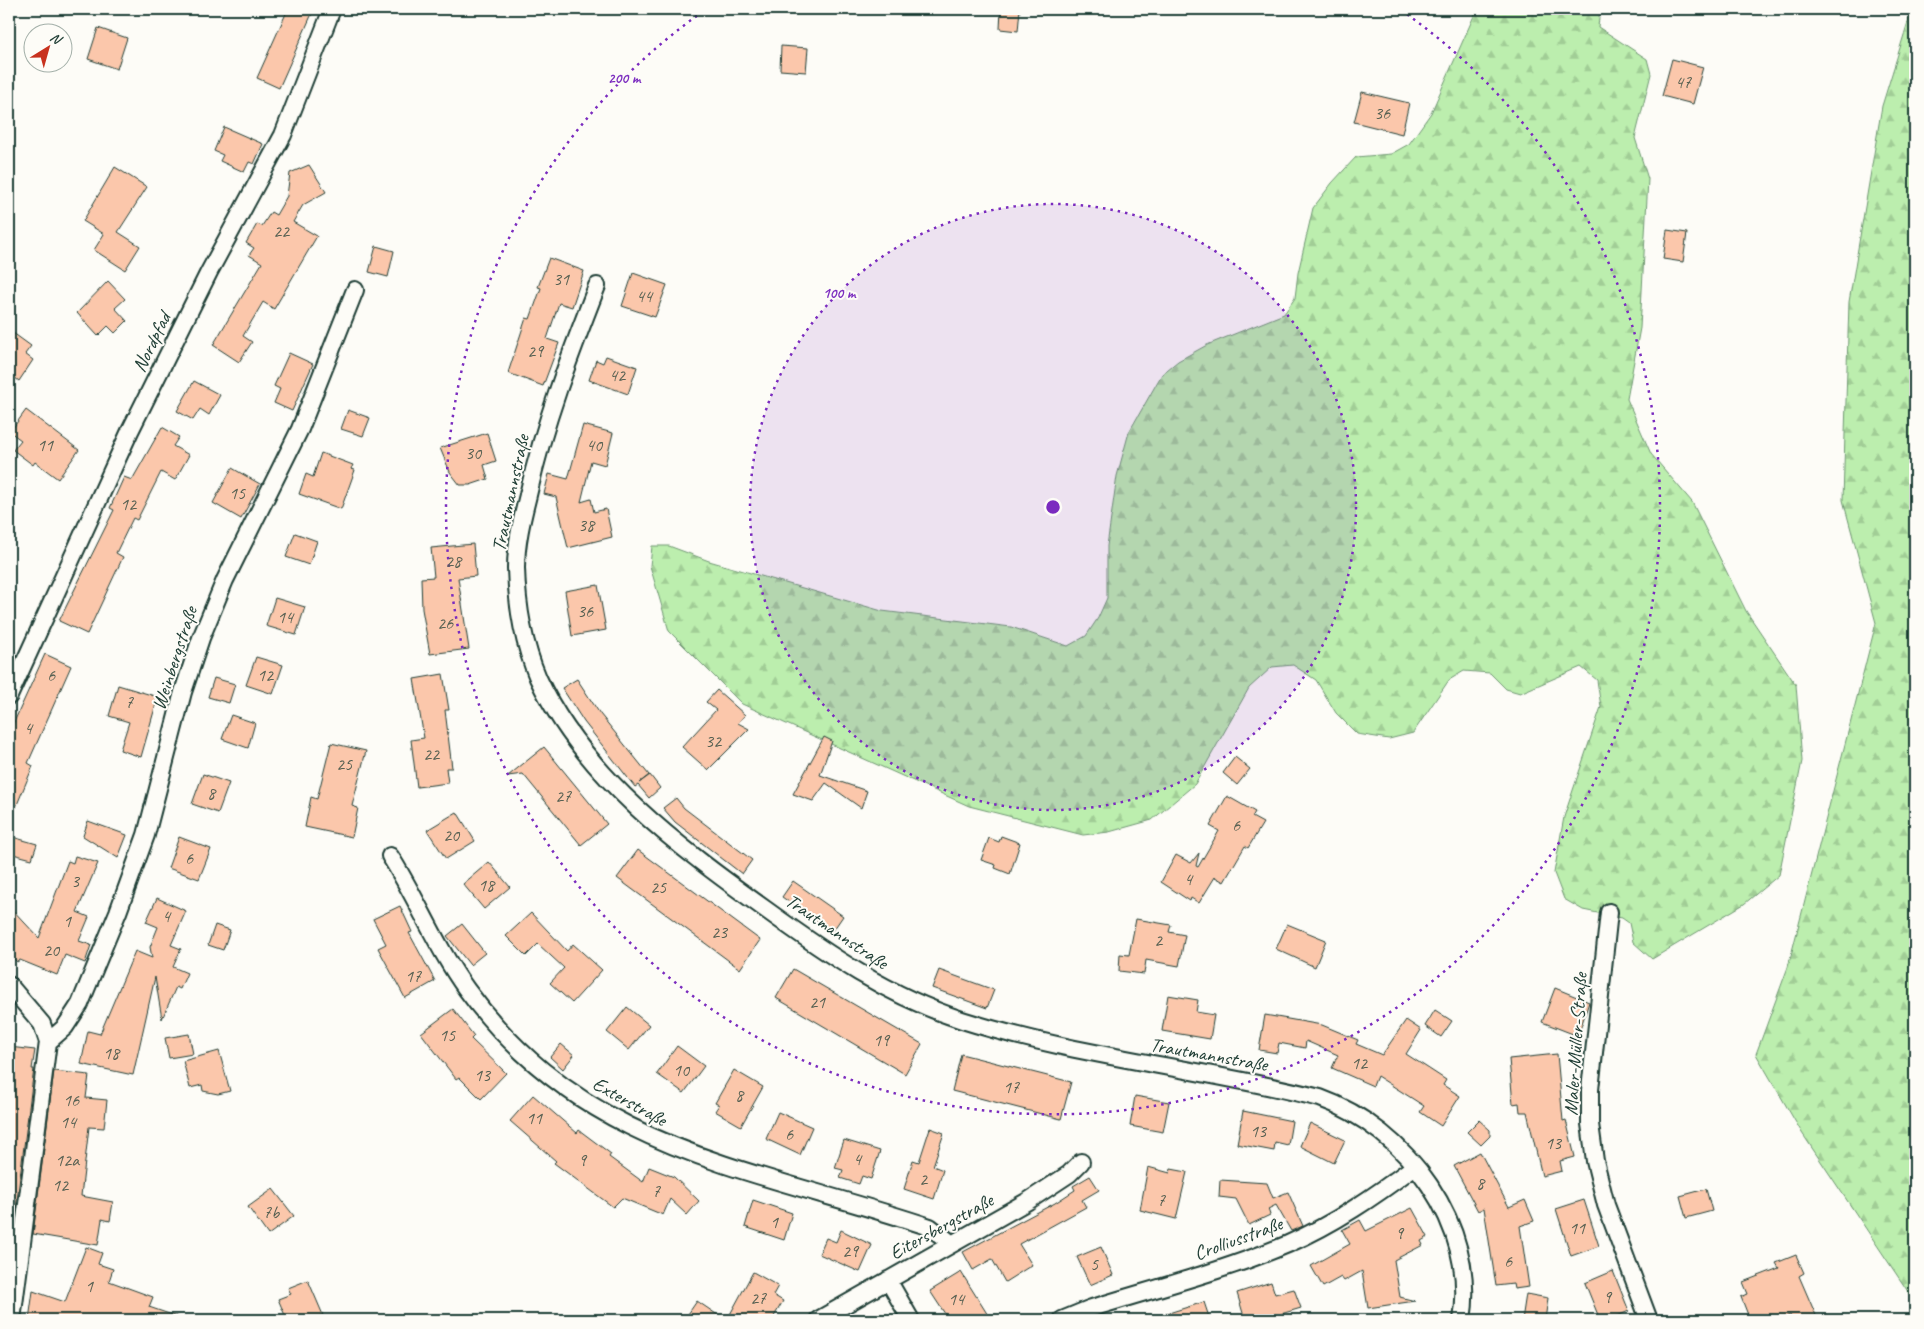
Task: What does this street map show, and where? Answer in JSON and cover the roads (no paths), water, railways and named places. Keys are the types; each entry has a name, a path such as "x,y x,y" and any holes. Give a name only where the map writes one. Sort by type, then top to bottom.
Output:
{"street":[{"name":"Nordpfad","path":"9,696 130,431 209,272 273,157 332,9"},
{"name":"Trautmannstraße","path":"597,286 558,390 533,470 517,553 518,599 524,640 539,679 562,718 592,760 627,799 721,877 824,951 870,981 913,1003 962,1020 1040,1042 1320,1098 1342,1106 1368,1122 1392,1142 1415,1166 1441,1204 1456,1238 1465,1287 1462,1320"},
{"name":"Weinbergstraße","path":"48,1042 64,1026 80,1004 118,912 146,834 183,692 201,638 224,580 300,429 355,290"},
{"name":"Exterstraße","path":"390,856 407,883 449,964 467,991 518,1049 550,1077 585,1102 662,1143 726,1167 930,1227 951,1243"},
{"name":"Maler-Müller-Straße","path":"1609,912 1590,1090 1590,1124 1595,1161 1606,1205 1649,1320"},
{"path":"9,985 42,1024 48,1042 12,1320"},
{"name":"Eitersbergstraße","path":"818,1320 1028,1201 1068,1174 1081,1162"},
{"name":"Crolliusstraße","path":"1062,1320 1089,1309 1258,1256 1290,1243 1338,1219 1415,1166"},
{"path":"888,1280 911,1320"}]}
